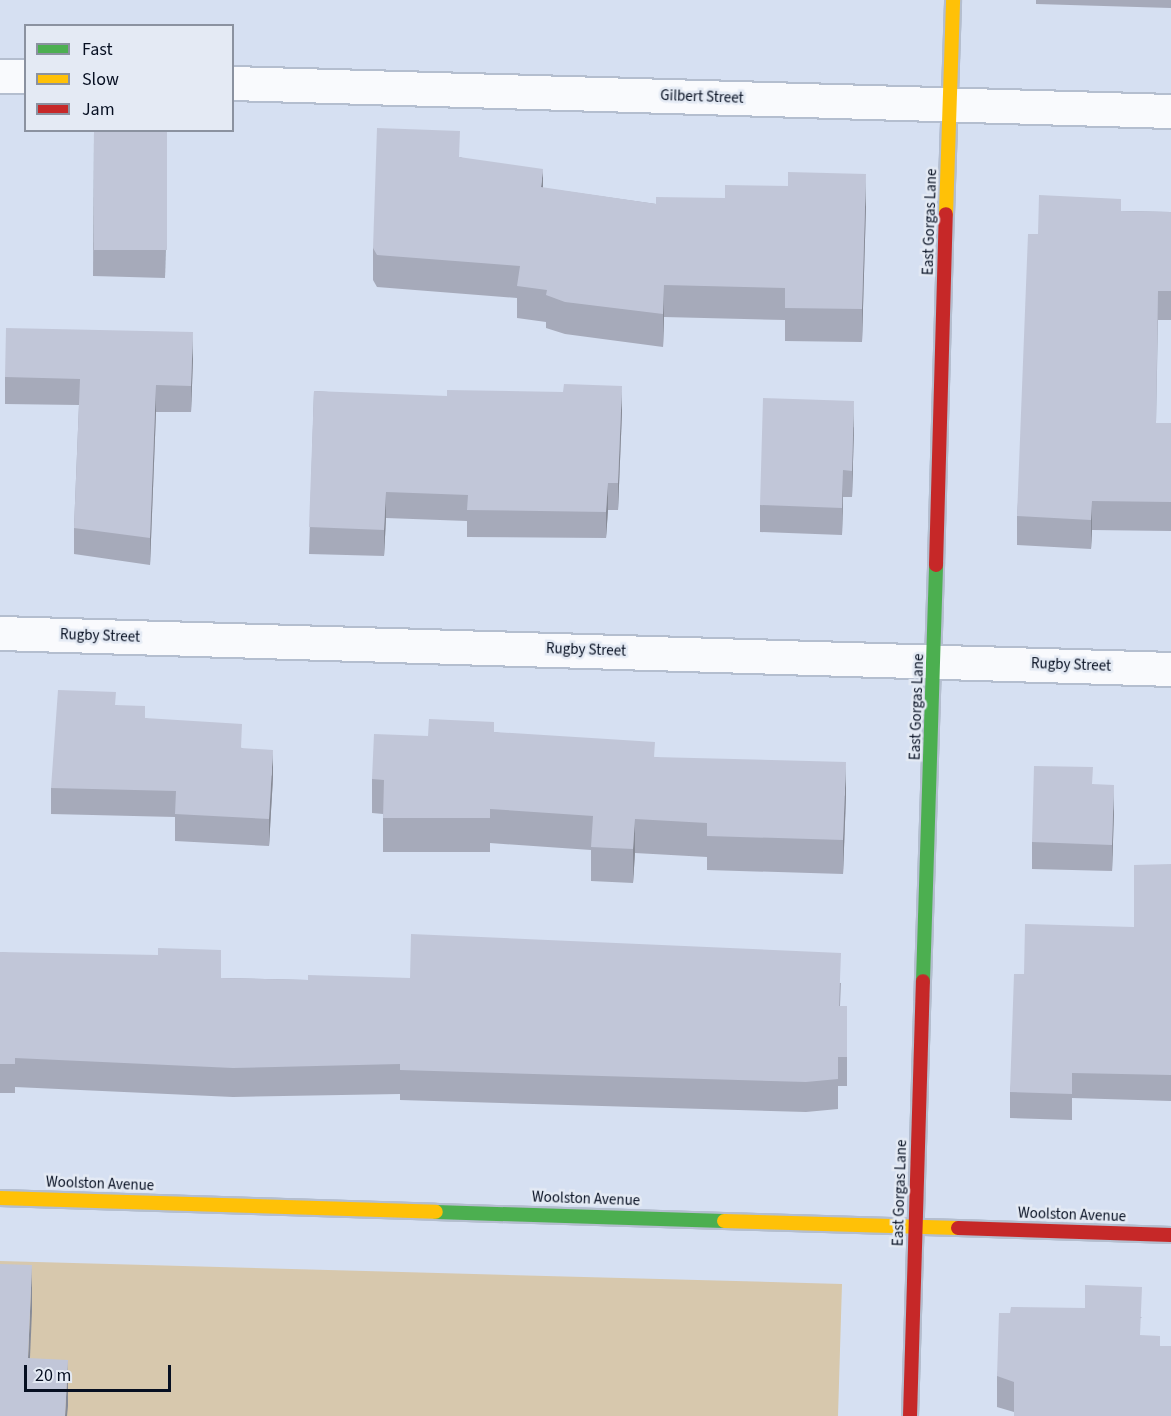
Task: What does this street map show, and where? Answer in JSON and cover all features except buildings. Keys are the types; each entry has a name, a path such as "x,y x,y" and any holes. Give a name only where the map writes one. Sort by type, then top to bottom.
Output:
{"street":[{"name":"East Gorgas Lane","path":"910,1416 935,661 953,0"},
{"path":"0,76 24,76"},
{"name":"Gilbert Street","path":"234,83 1171,111"},
{"name":"Rugby Street","path":"0,633 1171,669"},
{"name":"Woolston Avenue","path":"0,1198 1171,1235"}],"shaded area":[{"path":"0,1261 842,1284 838,1416 0,1416"}],"traffic: fast":[{"path":"923,981 936,565"},
{"path":"436,1212 724,1221"}],"traffic: slow":[{"path":"946,214 953,0"},
{"path":"0,1198 436,1212"},
{"path":"724,1221 958,1228"}],"traffic: jam":[{"path":"936,565 946,214"},
{"path":"910,1416 923,981"},
{"path":"958,1228 1171,1235"}]}
